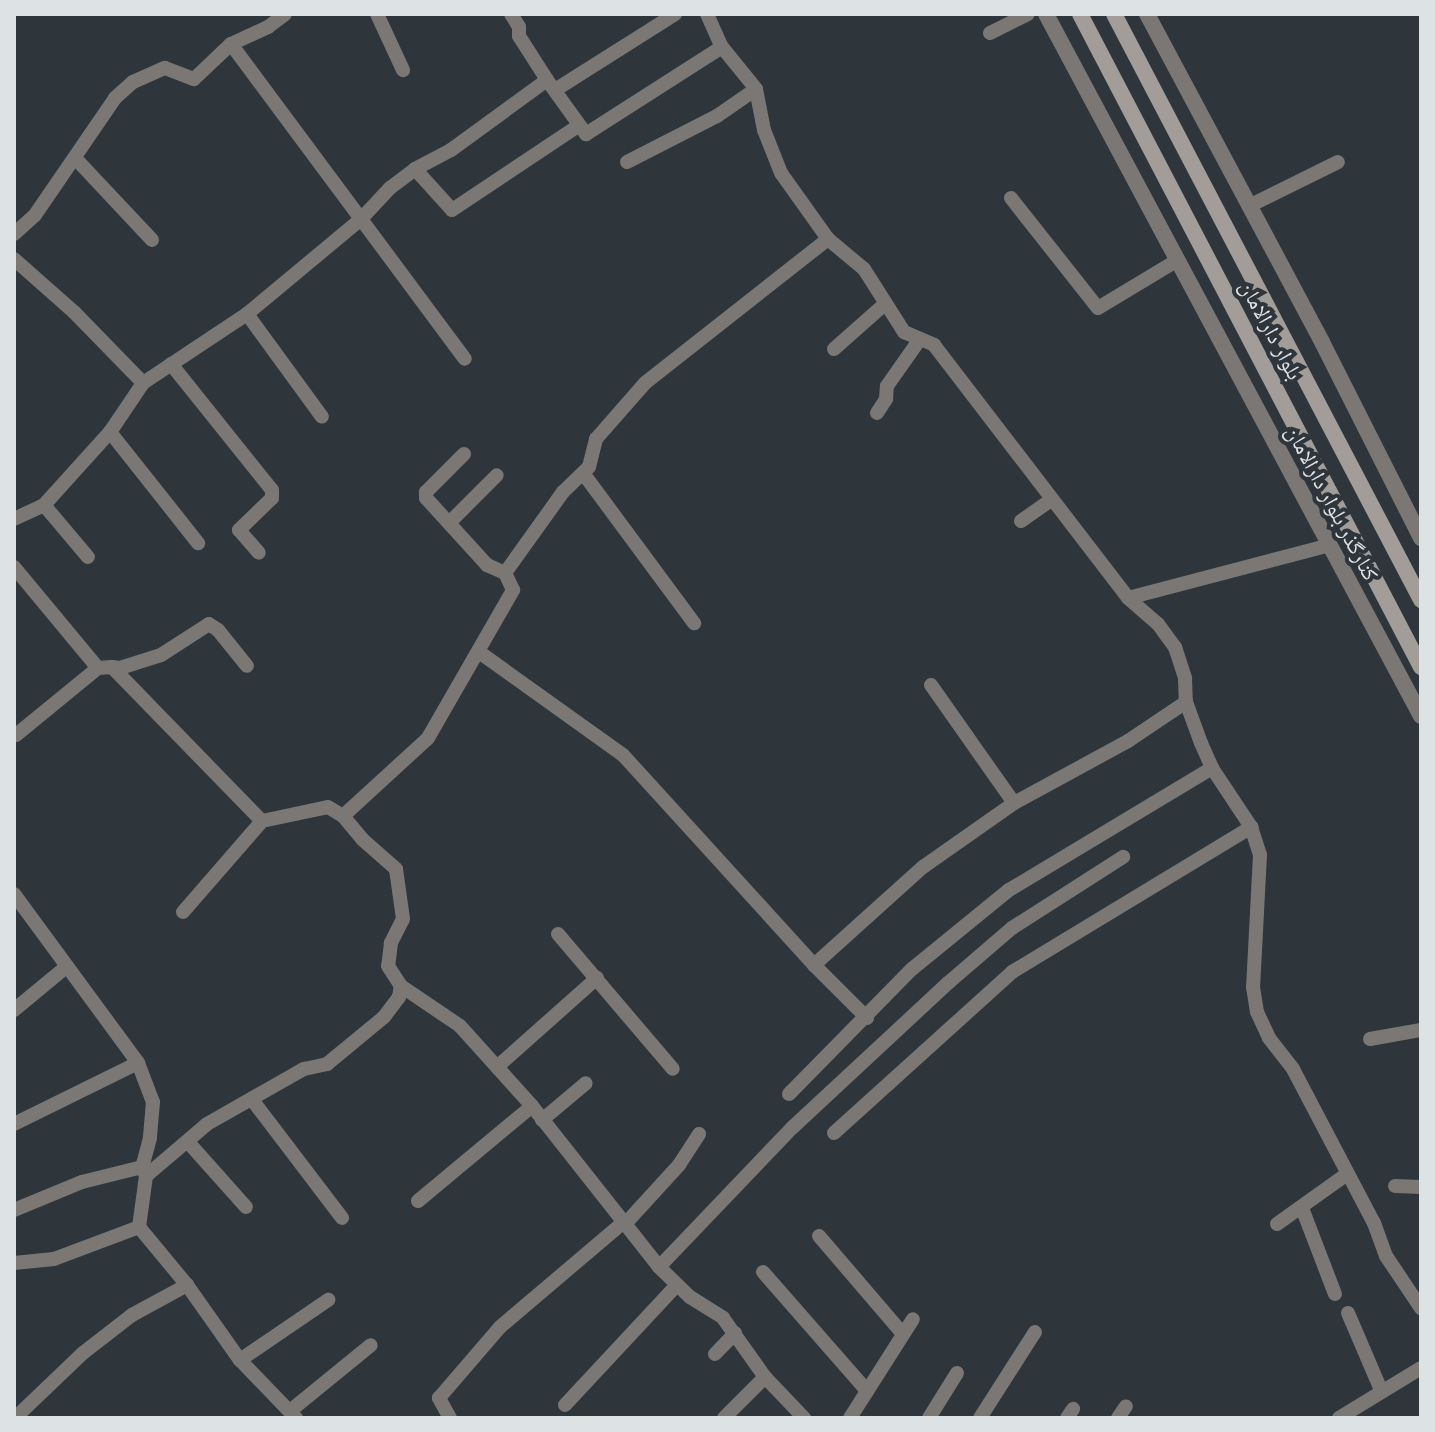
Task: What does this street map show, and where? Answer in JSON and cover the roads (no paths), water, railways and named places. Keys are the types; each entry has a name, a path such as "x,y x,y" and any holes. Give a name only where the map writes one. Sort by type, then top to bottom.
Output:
{"main road":[{"name":"بلوار دارالامان","path":"1080,14 1421,667"},
{"name":"بلوار دارالامان","path":"1114,14 1421,600"}],"street":[{"path":"14,234 35,215 115,98 133,82 165,68 194,79 231,44 268,27 285,14"},
{"path":"377,14 403,70"},
{"path":"511,14 519,27 519,36 586,134 722,47"},
{"path":"14,519 44,505 110,432 143,383 247,314 361,219 390,188 415,169 451,150 551,85 675,14"},
{"path":"707,14 722,47 756,89 764,130 781,173 828,239 864,269 904,332 934,345 1128,598 1158,624 1175,647 1185,678 1186,702 1212,768 1251,827 1260,855 1253,987 1257,1012 1269,1038 1293,1069 1374,1223 1386,1256 1421,1308"},
{"path":"990,33 1028,14"},
{"name":"کنارگذر بلوار دارالامان","path":"1046,14 1421,716"},
{"path":"1147,14 1421,538"},
{"path":"231,44 465,359"},
{"path":"627,162 717,116 756,89"},
{"path":"415,169 452,210 578,126"},
{"path":"76,159 152,240"},
{"path":"1249,206 1338,162"},
{"path":"1011,198 1098,308 1178,260"},
{"path":"505,573 563,492 589,467 596,439 645,383 828,239"},
{"path":"14,259 74,312 143,383"},
{"path":"834,349 886,303"},
{"path":"247,314 322,417"},
{"path":"877,413 886,399 887,386 920,339"},
{"path":"171,364 272,490 272,498 239,530 259,553"},
{"path":"110,432 198,543"},
{"path":"343,816 428,738 513,590 505,573 487,565 425,495 464,454"},
{"path":"583,473 694,623"},
{"path":"450,522 497,475"},
{"path":"1021,521 1051,500"},
{"path":"44,505 88,557"},
{"path":"1128,598 1330,545"},
{"path":"14,567 105,668 262,821"},
{"path":"16,735 105,668 120,668 161,655 209,624 247,666"},
{"path":"479,652 623,755 814,965 867,1018"},
{"path":"931,685 1014,803"},
{"path":"814,965 923,867 1014,803 1128,741 1186,702"},
{"path":"789,1094 912,969 1009,890 1212,768"},
{"path":"183,912 262,821 328,807 343,816 362,839 396,869 403,919 391,943 388,966 401,986 460,1026 532,1106 659,1267 677,1285 723,1318 765,1377 804,1418"},
{"path":"834,1133 1012,972 1251,827"},
{"path":"659,1267 793,1127 948,983 1012,928 1123,857"},
{"path":"14,894 138,1063 153,1102 139,1227 187,1285 240,1360 293,1415 371,1345"},
{"path":"558,934 673,1069"},
{"path":"14,1010 66,967"},
{"path":"497,1067 597,978"},
{"path":"14,1210 82,1182 144,1172 188,1142 207,1124 253,1101 304,1069 327,1064 384,1017 399,997 401,986"},
{"path":"1370,1039 1421,1030"},
{"path":"14,1124 138,1063"},
{"path":"542,1120 586,1083"},
{"path":"253,1101 342,1218"},
{"path":"418,1201 532,1106"},
{"path":"450,1418 439,1398 500,1327 625,1222 679,1165 699,1134"},
{"path":"188,1142 246,1207"},
{"path":"1277,1224 1347,1174"},
{"path":"1395,1186 1421,1187"},
{"path":"1302,1208 1335,1294"},
{"path":"14,1263 54,1259 139,1227"},
{"path":"819,1236 903,1334"},
{"path":"763,1272 867,1391"},
{"path":"17,1410 132,1315 187,1285"},
{"path":"565,1405 677,1285"},
{"path":"240,1360 328,1300"},
{"path":"1348,1313 1381,1390"},
{"path":"850,1418 913,1319"},
{"path":"980,1418 1035,1332"},
{"path":"715,1354 735,1333"},
{"path":"1339,1418 1421,1368"},
{"path":"929,1418 957,1373"},
{"path":"724,1418 765,1377"}]}
